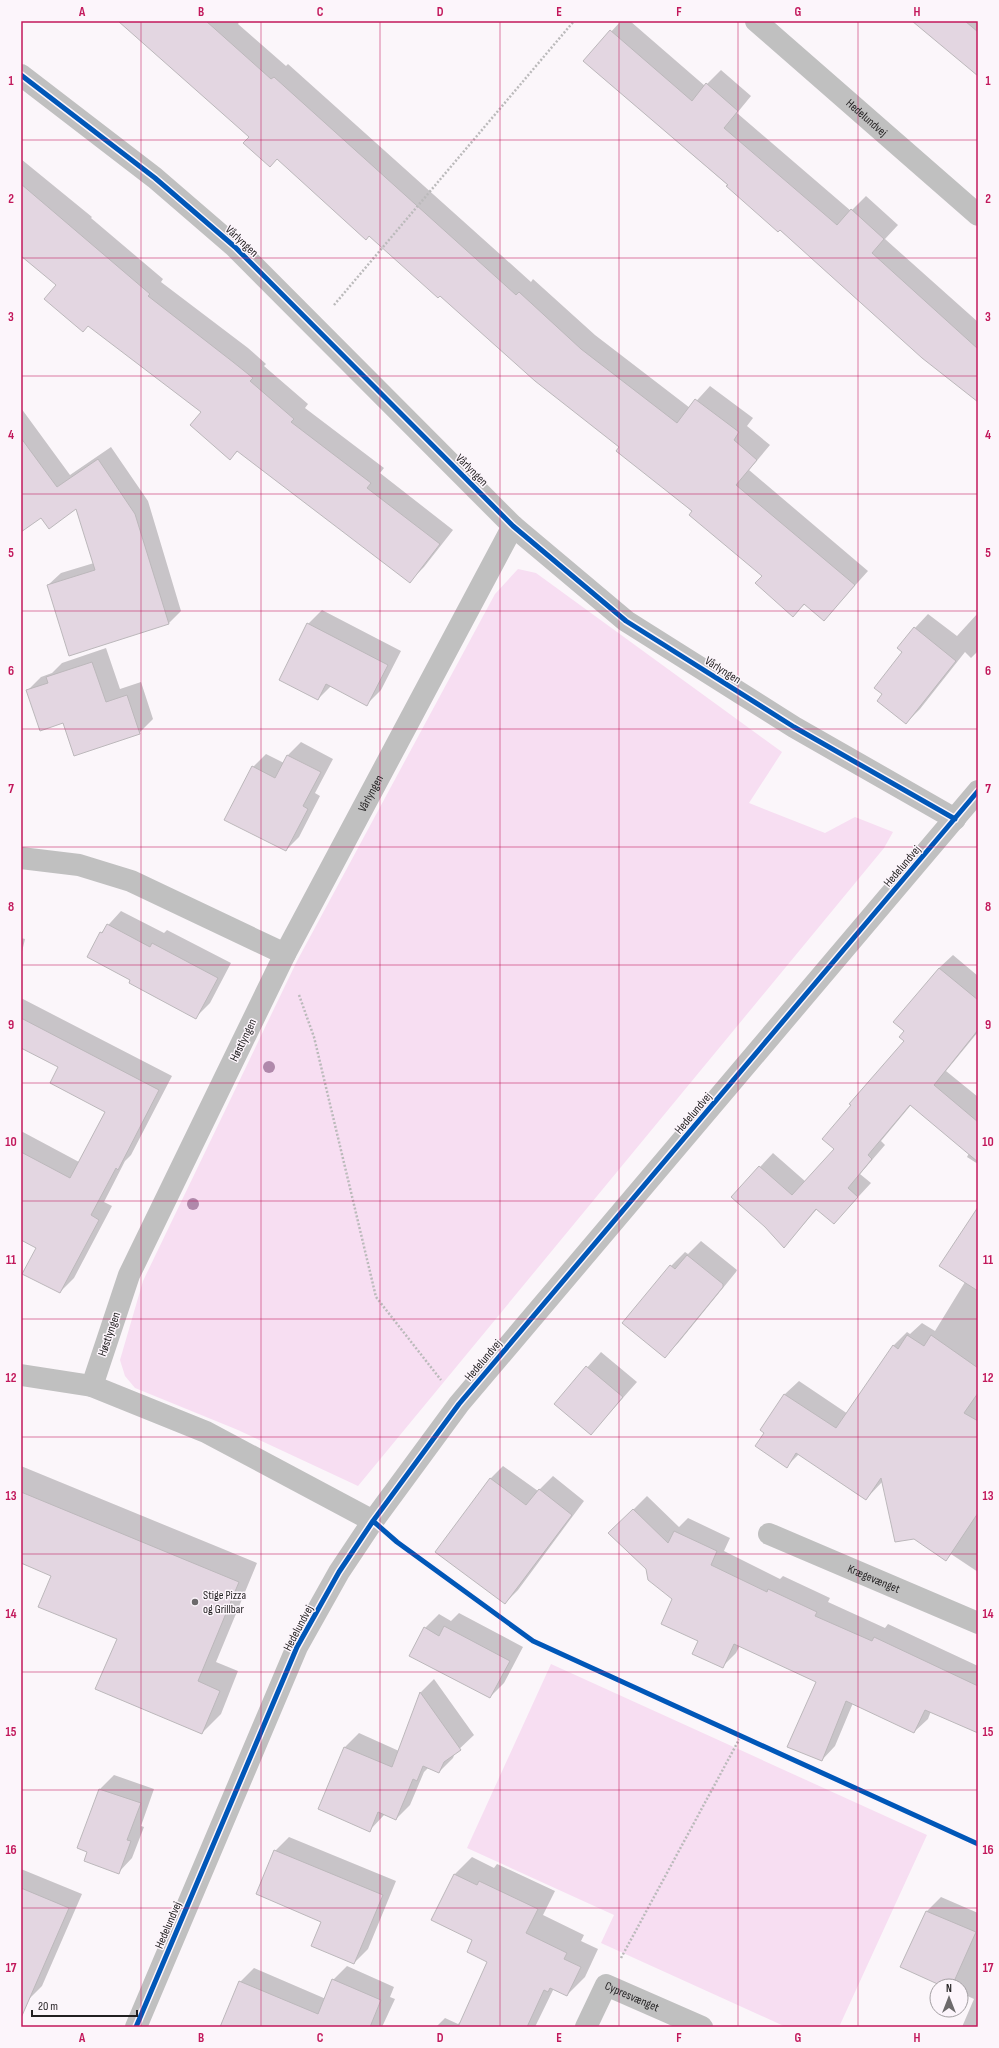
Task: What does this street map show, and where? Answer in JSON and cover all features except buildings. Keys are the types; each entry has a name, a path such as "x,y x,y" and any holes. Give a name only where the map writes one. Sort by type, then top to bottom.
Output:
{"street":[{"name":"Hedelundvej","path":"756,21 978,215"},
{"name":"Vårlyngen","path":"21,75 152,175 223,236 513,526 626,621 794,727 955,819"},
{"name":"Vårlyngen","path":"285,954 513,526"},
{"name":"Hedelundvej","path":"136,2027 297,1647 339,1572 459,1404 978,791"},
{"path":"21,858 79,865 131,881 285,954"},
{"name":"Høstlyngen","path":"92,1386 129,1275 285,954"},
{"path":"21,1375 92,1386 206,1432 374,1521"},
{"name":"Krægevænget","path":"769,1534 978,1623"},
{"name":"Cypresvænget","path":"586,2027 606,1985 702,2027"}],"path":[{"path":"315,327 574,21"},
{"path":"285,954 314,1037 376,1297 459,1404"},
{"path":"606,1985 741,1736"}],"shaded area":[{"path":"518,569 536,573 782,752 749,803 825,833 855,817 893,832 884,848 358,1486 238,1430 135,1388 125,1376 120,1360 143,1281 297,961 495,594"},
{"path":"551,1664 927,1835 839,2027 786,2027 601,1943 614,1915 467,1848"}],"cycle path":[{"path":"21,75 155,178 235,247 513,526 626,621 794,727 955,819"},
{"path":"136,2027 297,1647 339,1572 373,1521 459,1404 978,791"},
{"path":"373,1521 397,1542 533,1641 978,1844"}],"place":[{"name":"Stige Pizza og Grillbar","path":"195,1602"}]}
